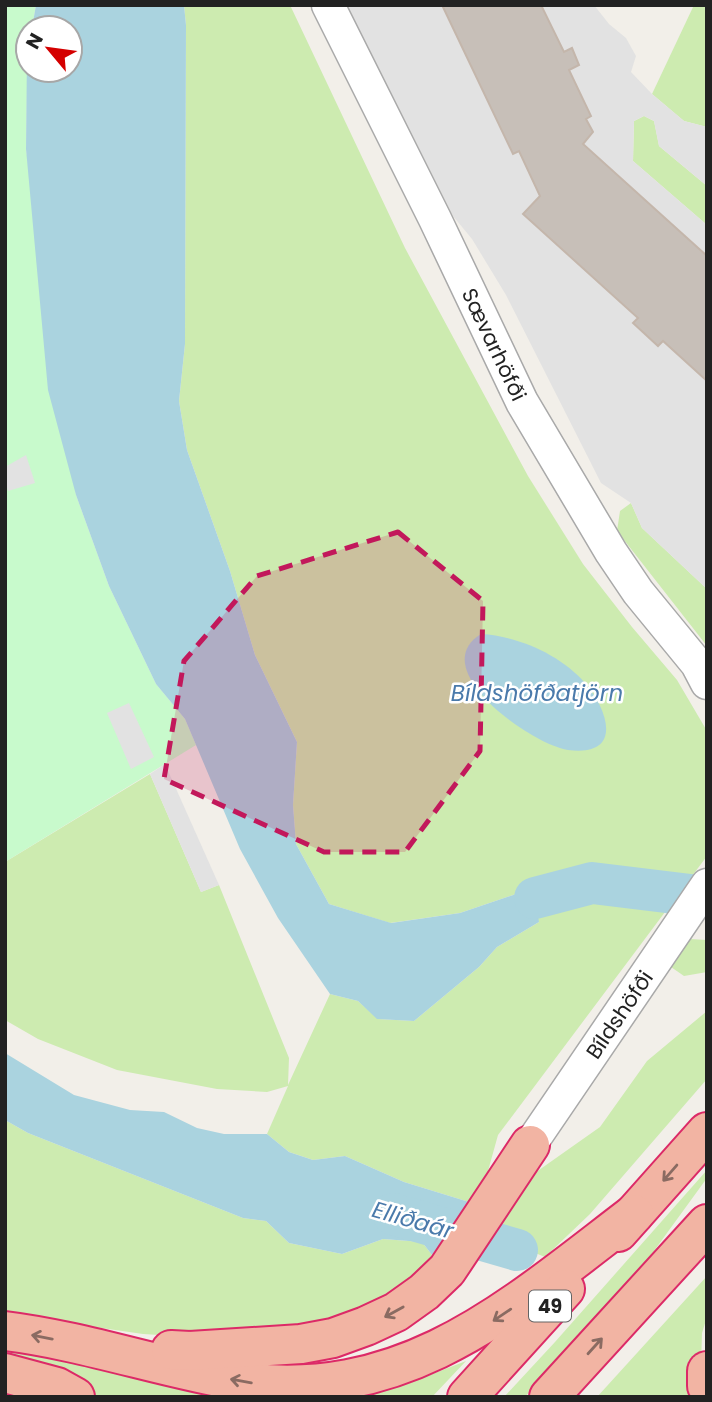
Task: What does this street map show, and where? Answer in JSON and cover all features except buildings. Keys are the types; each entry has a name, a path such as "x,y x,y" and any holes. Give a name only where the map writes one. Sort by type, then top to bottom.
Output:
{"highway":[{"name":"49","path":"467,1397 707,1132"},
{"path":"78,1345 190,1351 301,1344 333,1338 396,1312 424,1292 447,1270 530,1145"},
{"path":"5,1331 244,1382 316,1385 361,1379 402,1368 443,1351 475,1333 514,1307 634,1214"},
{"path":"549,1397 707,1224"},
{"path":"707,1371 707,1386"},
{"path":"5,1373 57,1387 75,1397"}],"street":[{"name":"Sævarhöfði","path":"328,5 435,219 522,402 611,552 703,673"},
{"name":"Bíldshöfði","path":"530,1145 707,885"}],"highlighted area":[{"path":"398,532 483,601 480,751 405,852 324,852 164,779 184,661 257,576"}],"green space":[{"path":"5,5 36,5 34,14 14,14 14,84 27,84 26,149 76,495 109,586 156,684 185,719 196,745 5,862"},
{"path":"184,5 290,5 405,248 528,476 583,564 677,680 707,731 707,856 498,1135 488,1171 469,1202 404,1182 345,1156 313,1160 289,1152 267,1134 288,1086 267,1092 217,1089 117,1070 38,1039 5,1020 5,862 150,774 201,892 219,885 289,1058 288,1085 330,994 358,1001 378,1019 414,1021 479,967 497,947 539,922 522,892 460,913 390,923 329,904 296,844 293,805 297,742 255,655 230,571 187,450 179,401 185,344"},
{"path":"694,5 707,7 707,127 684,121 652,94"},
{"path":"644,116 654,121 659,146 707,186 707,225 633,161 634,121"},
{"path":"631,503 642,528 707,589 707,646 617,531 620,511"},
{"path":"690,939 707,940 707,972 684,976 671,967"},
{"path":"707,1011 707,1079 590,1214 545,1257 491,1235 522,1182 600,1127 647,1061"},
{"path":"5,1120 28,1133 243,1218 266,1221 289,1243 342,1254 383,1239 422,1242 432,1255 427,1278 357,1323 226,1339 143,1334 5,1314"},
{"path":"707,1170 707,1178 651,1255 525,1397 504,1397 555,1342"},
{"path":"707,1276 707,1317 702,1333 700,1397 597,1397"},
{"path":"5,1346 320,1396 404,1385 466,1361 432,1397 94,1397 5,1364"}],"shaded area":[{"path":"347,5 594,5 609,24 626,38 636,56 631,72 684,121 707,127 707,186 659,146 654,121 644,116 634,121 633,161 707,225 707,589 642,528 631,503 601,483 506,295 472,239 453,216"},
{"path":"26,455 35,483 8,491 5,467"},
{"path":"129,703 154,757 131,769 107,713"},
{"path":"165,764 219,885 201,892 150,774"}],"water":[{"path":"36,5 184,5 185,344 179,401 187,450 230,571 255,655 297,742 293,805 296,844 329,904 391,923 460,913 522,892 535,898 539,922 497,947 479,967 414,1021 377,1019 358,1001 330,994 278,918 240,849 185,719 156,684 109,586 76,495 48,390 26,149 27,84 84,84 84,14 34,14"},
{"name":"Bíldshöfðatjörn","path":"481,634 524,643 551,656 575,673 600,706 605,718 604,739 597,746 586,750 568,750 552,745 531,735 490,703 474,685 465,666 467,649"},
{"path":"5,1053 74,1095 130,1110 164,1112 197,1128 224,1134 267,1134 289,1152 313,1160 345,1156 404,1182 469,1202 432,1255 422,1242 383,1239 342,1254 289,1243 266,1221 243,1218 28,1133 5,1120"}],"waterway":[{"name":"Elliðaár","path":"535,898 592,883 707,897"},
{"name":"Elliðaár","path":"393,1214 517,1250"}]}
